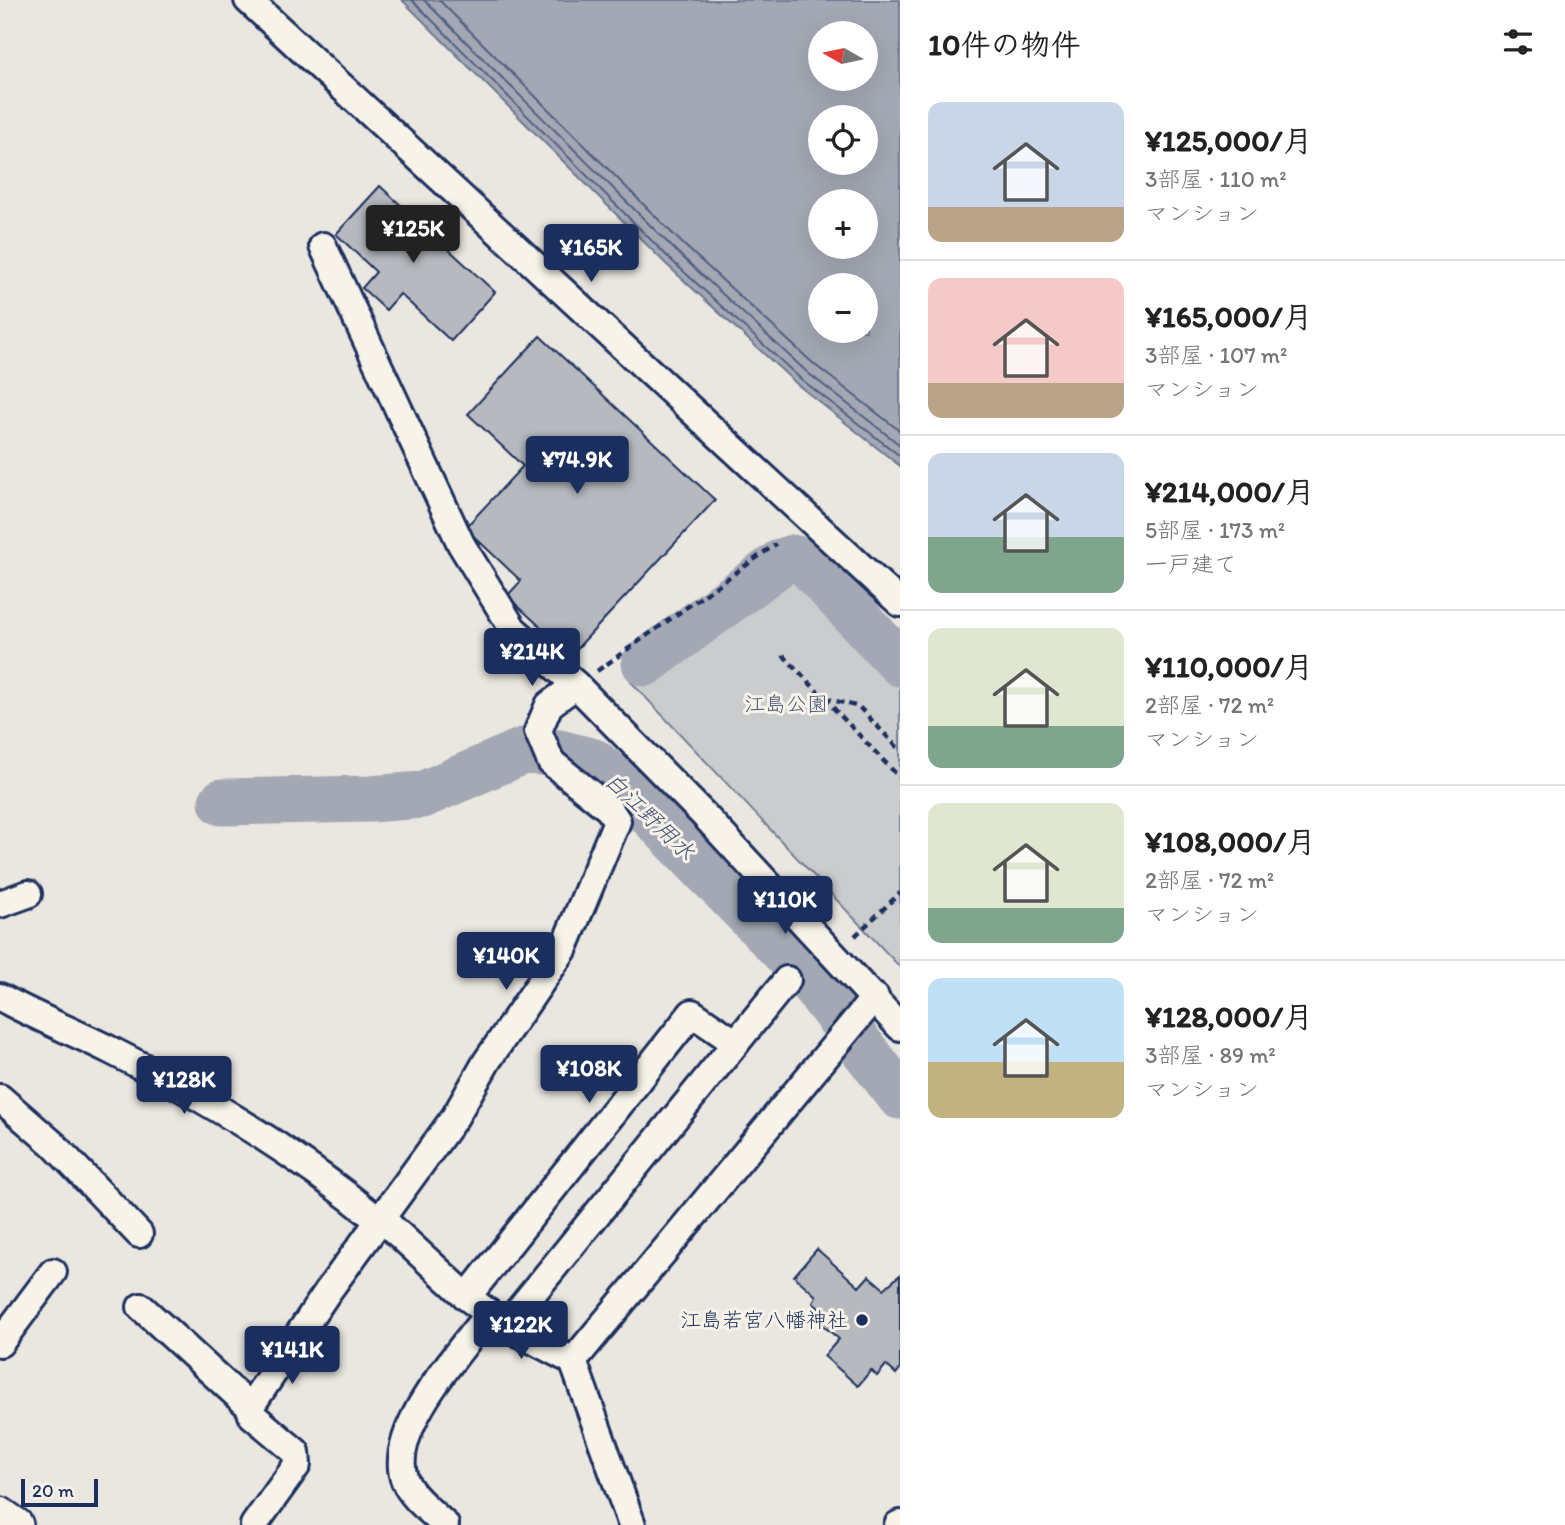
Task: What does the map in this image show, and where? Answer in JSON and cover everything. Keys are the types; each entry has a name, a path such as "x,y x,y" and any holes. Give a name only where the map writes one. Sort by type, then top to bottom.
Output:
{"main road":[{"path":"0,1514 16,1525"}],"street":[{"path":"248,0 900,603"},
{"path":"323,246 436,493 484,585 513,629 576,685 704,814 900,1027"},
{"path":"250,1407 455,1117 488,1061 563,950 617,821 609,808 551,762 538,731 549,705 576,685"},
{"path":"0,904 28,894"},
{"path":"444,1525 404,1481 406,1440 418,1407 497,1320 788,980"},
{"path":"0,997 111,1050 200,1098 330,1181 497,1320 573,1361 632,1525"},
{"path":"573,1361 875,997"},
{"path":"467,1297 692,1013 736,1043"},
{"path":"0,1098 24,1116 139,1234"},
{"path":"0,1343 53,1272"},
{"path":"141,1307 250,1407 252,1415 296,1452 297,1465 254,1525"}],"path":[{"path":"576,685 776,544"},
{"path":"783,655 900,778"},
{"path":"824,698 859,707 900,750"},
{"path":"855,936 900,893"}],"green space":[{"name":"江島公園","path":"792,568 900,682 900,967 631,682"}],"water":[{"path":"402,0 900,0 900,466 798,385 666,264"}],"building":[{"path":"380,186 495,292 451,341 400,294 386,310 362,288 376,272 336,234"},
{"path":"540,336 715,500 571,655 507,596 521,581 465,528 523,466 468,414"},
{"name":"江島若宮八幡神社","path":"817,1249 859,1287 869,1276 884,1289 900,1275 900,1369 896,1374 886,1365 877,1376 871,1370 858,1386 824,1356 839,1339 821,1324 828,1316 813,1303 816,1296 794,1276"}],"waterway":[{"path":"645,663 781,562 792,558 804,561 900,663"},
{"name":"白江野用水","path":"222,802 370,799 422,795 523,751 559,753 594,762 628,791 803,971 900,1096"}],"place":[{"name":"江島若宮八幡神社","path":"862,1320"}]}
